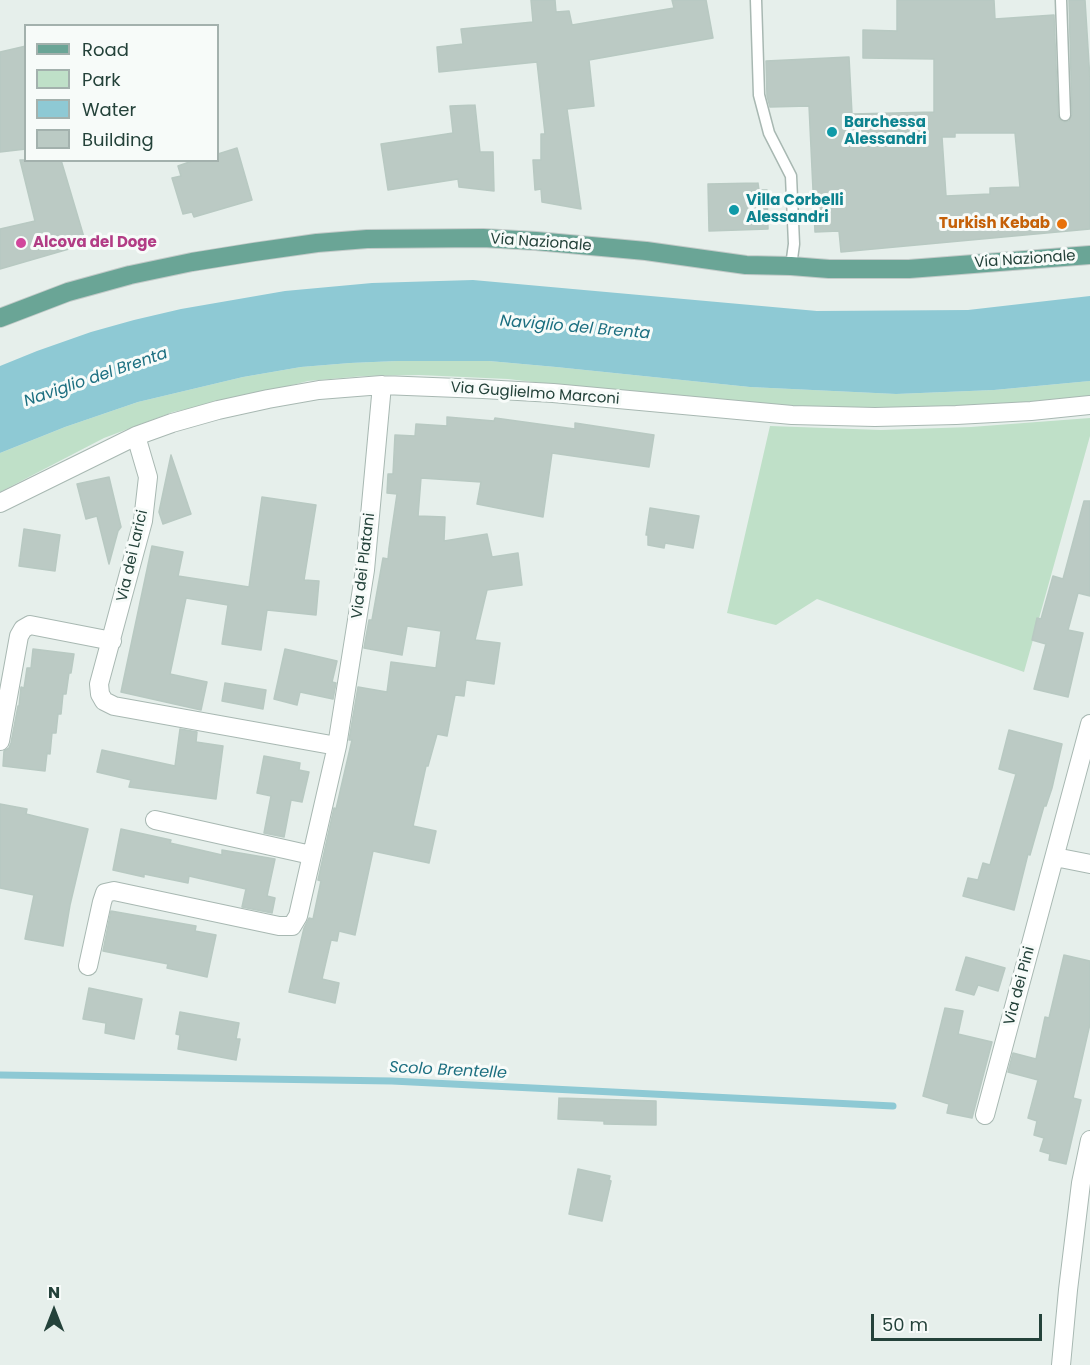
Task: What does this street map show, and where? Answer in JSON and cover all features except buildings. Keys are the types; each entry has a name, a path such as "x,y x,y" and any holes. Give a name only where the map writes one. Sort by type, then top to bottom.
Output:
{"main road":[{"name":"Via Nazionale","path":"0,318 68,292 130,275 254,252 367,239 483,238 536,241 646,251 746,265 829,269 909,269 1090,255"}],"street":[{"name":"Via Guglielmo Marconi","path":"0,503 136,436 183,420 268,399 319,390 382,385 483,389 553,393 792,415 875,417 1031,411 1090,405"},
{"name":"Via dei Platani","path":"88,966 105,893 114,891 279,926 292,926 298,916 337,746 365,570 382,385"},
{"name":"Via dei Larici","path":"136,436 148,477 143,521 99,684 99,694 104,701 114,706 337,746"},
{"path":"0,741 19,636 23,629 30,625 111,641"},
{"name":"Via dei Pini","path":"985,1115 1090,724"},
{"path":"154,820 311,855"},
{"path":"1055,857 1090,864"},
{"path":"1061,1365 1081,1183 1090,1140"}],"lane":[{"path":"756,0 759,95 769,133 791,176 794,244 791,266"},
{"path":"1061,0 1065,116"}],"green space":[{"path":"397,361 489,361 750,387 896,394 994,390 1090,381 1090,396 1015,403 865,410 795,408 508,379 419,375 364,376 308,381 173,412 104,438 0,492 0,453 65,427 138,402 243,377 301,367"},
{"path":"1090,418 1090,436 1024,672 817,599 776,625 727,613 770,426 881,430 971,427"}],"water":[{"name":"Naviglio del Brenta","path":"473,280 817,311 968,310 1090,296 1090,381 994,390 896,394 750,387 489,361 350,363 301,367 243,377 138,402 65,427 0,453 0,366 37,351 134,320 181,309 285,291 372,283"}],"waterway":[{"name":"Scolo Brentelle","path":"0,1075 392,1081 893,1106"}],"place":[{"name":"Barchessa Alessandri","path":"832,132"},
{"name":"Villa Corbelli Alessandri","path":"734,210"},
{"name":"Turkish Kebab","path":"1062,224"},
{"name":"Alcova del Doge","path":"21,243"}]}
